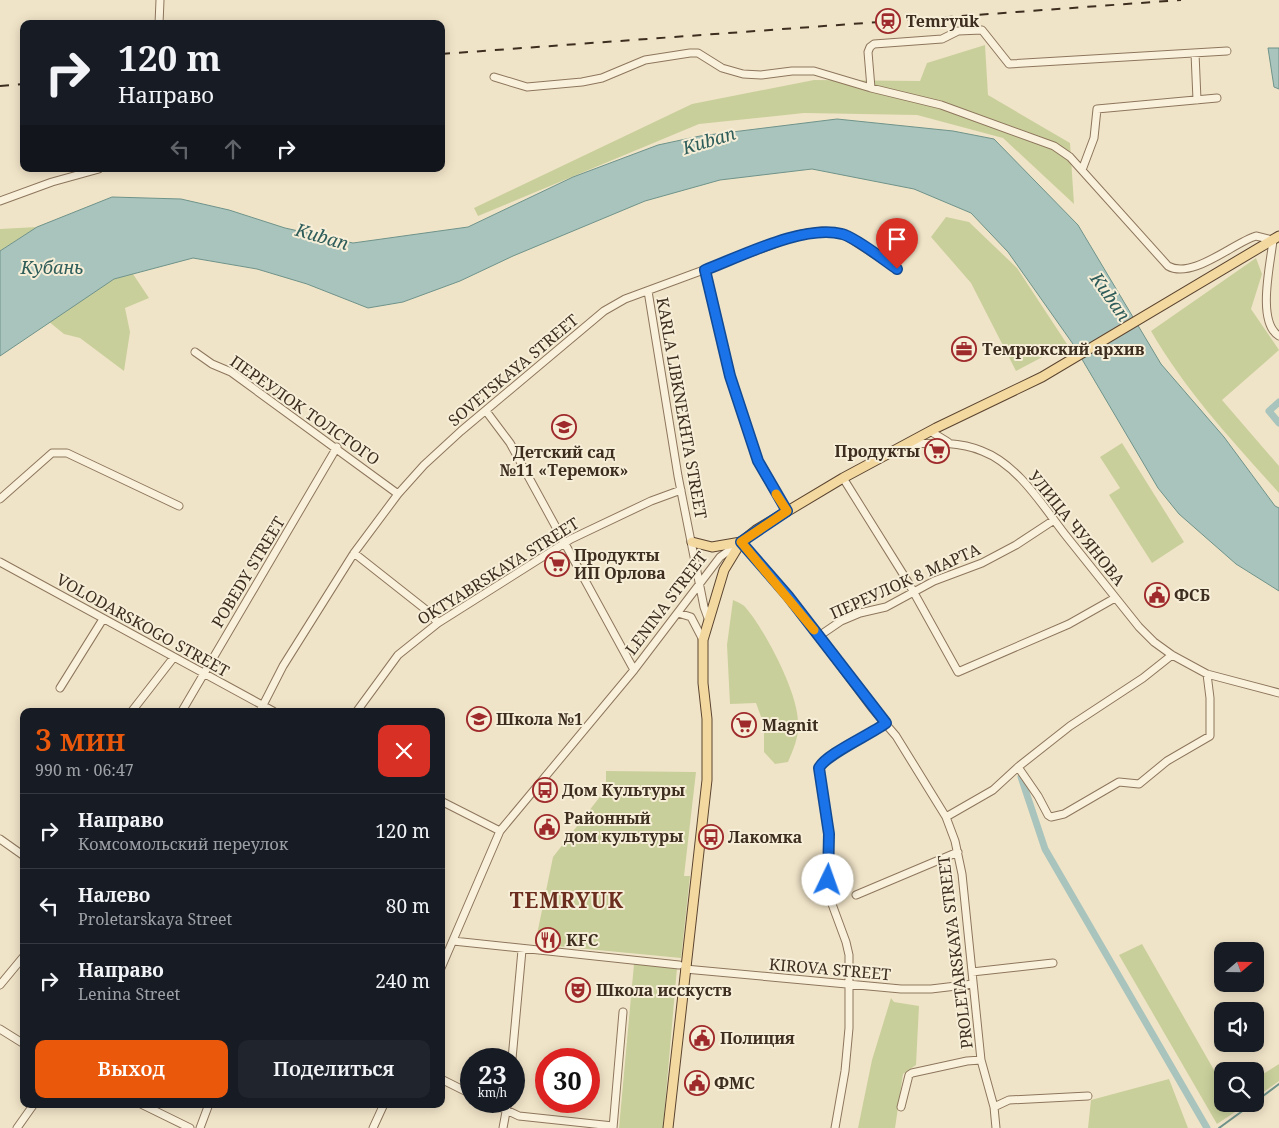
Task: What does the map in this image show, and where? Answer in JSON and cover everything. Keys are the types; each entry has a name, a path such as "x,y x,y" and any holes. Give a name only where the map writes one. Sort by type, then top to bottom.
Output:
{"main road":[{"name":"LENINA STREET","path":"741,542 787,511 843,478 903,444 982,407 1062,365 1276,238"},
{"path":"692,542 712,548 741,542"},
{"path":"668,1128 682,967 707,780 708,747 703,683 703,640 708,618 724,570 741,542"}],"street":[{"path":"159,20 160,0"},
{"path":"871,88 868,52 874,44 942,39 958,31 982,30 1008,64 1227,51"},
{"path":"494,76 527,87 582,82 602,78 645,60 698,53 722,68 744,74 761,75 792,70 814,71 871,88 941,105 1054,146 1070,157 1168,266 1174,270 1182,270 1211,259 1252,237 1276,238 1266,296 1270,326 1279,336"},
{"path":"1195,53 1198,100"},
{"path":"1082,170 1094,138 1097,109 1217,98"},
{"path":"0,201 52,182 88,172"},
{"name":"SOVETSKAYA STREET","path":"261,708 283,666 354,553 398,494 424,466 604,311 625,299 648,290 801,234 822,231 843,234 897,269"},
{"path":"705,270 730,376 758,461 787,511"},
{"name":"KARLA LIBKNEKHTA STREET","path":"648,290 681,490 704,607 708,618"},
{"name":"ПЕРЕУЛОК ТОЛСТОГО","path":"195,352 212,364 231,372 398,494"},
{"path":"486,411 510,443 634,670"},
{"name":"УЛИЦА ЧУЯНОВА","path":"930,431 950,443"},
{"name":"УЛИЦА ЧУЯНОВА","path":"903,444 950,443 976,448 997,458 1012,470 1115,598 1154,642 1172,655 1207,674 1279,693"},
{"name":"POBEDY STREET","path":"184,708 337,448"},
{"path":"0,499 52,453 59,451 67,453 179,506"},
{"path":"843,478 913,593 958,672 1069,624 1115,598"},
{"name":"OKTYABRSKAYA STREET","path":"359,708 398,655 438,623 564,542 651,501 681,490"},
{"name":"ПЕРЕУЛОК 8 МАРТА","path":"819,636 841,621 860,613 886,607 998,555 1054,520"},
{"name":"LENINA STREET","path":"445,959 500,831 634,670 720,556 741,542"},
{"name":"PROLETARSKAYA STREET","path":"741,542 788,596 886,723 926,782 946,817 958,852 962,874 981,1060 994,1106 996,1128"},
{"path":"354,553 425,609 438,623"},
{"name":"VOLODARSKOGO STREET","path":"0,562 203,673 261,708"},
{"path":"678,613 691,617 703,640"},
{"path":"60,688 103,619"},
{"path":"946,817 993,790 1018,767 1070,726 1143,678 1172,655"},
{"path":"134,708 174,657"},
{"path":"1018,767 1038,796 1048,815 1057,818 1119,782 1134,784 1143,781 1167,761 1210,736 1210,698 1207,674"},
{"path":"835,1128 845,1071 849,1028 849,985 846,942 830,896 829,834 819,768 825,759 873,733 886,723"},
{"path":"445,802 500,831"},
{"path":"0,839 20,853"},
{"path":"856,894 958,852"},
{"name":"KIROVA STREET","path":"453,942 849,985 931,989 973,984"},
{"path":"513,1048 522,950"},
{"path":"0,985 20,961"},
{"path":"972,972 1053,963"},
{"path":"511,1113 519,1116 613,1127 623,1012"},
{"path":"0,1029 20,1042"},
{"path":"901,1107 909,1075 957,1063 981,1060"},
{"path":"445,1082 460,1089"},
{"path":"994,1106 1009,1100 1088,1096"},
{"path":"17,1128 31,1108"},
{"path":"149,1108 190,1128"},
{"path":"200,1128 208,1108"},
{"path":"373,1128 382,1108"},
{"path":"503,1128 506,1113"}],"green space":[{"path":"985,45 988,95 1070,143 1074,204 1003,138 917,115 804,113 699,124 478,216 474,208 692,104 814,80 920,81 927,63"},
{"path":"946,217 969,222 1017,268 1067,344 1016,371 971,283 931,237"},
{"path":"37,227 0,251 0,229"},
{"path":"1256,258 1262,274 1251,309 1279,350 1222,400 1279,466 1279,493 1227,434 1179,375 1151,331"},
{"path":"133,274 149,298 125,308 130,332 124,371 80,338 64,334 48,321 114,279"},
{"path":"1122,443 1184,542 1152,563 1109,495 1120,488 1100,457"},
{"path":"733,600 745,607 754,618 771,646 793,695 797,710 798,733 788,762 775,764 764,752 764,725 756,703 730,704 727,645"},
{"path":"606,771 696,772 684,876 690,876 681,958 535,944 553,857 606,789"},
{"path":"1142,944 1214,1070 1214,1112 1235,1112 1217,1124 1119,955"},
{"path":"634,964 677,968 663,1128 619,1128"},
{"path":"891,998 894,1002 919,1006 916,1065 903,1074 895,1128 858,1128 872,1060"},
{"path":"1279,1064 1279,1081 1264,1092 1264,1073"},
{"path":"1169,1079 1188,1128 1088,1128 1091,1100"}],"water":[{"path":"1268,48 1279,48 1279,89 1274,87"},
{"name":"Кубань","path":"837,119 953,131 994,139 1078,225 1161,364 1224,437 1275,506 1279,508 1279,591 1236,564 1179,514 1158,488 1073,344 1008,252 971,213 914,189 812,169 720,180 645,201 513,256 460,281 403,302 368,308 307,284 257,269 193,258 114,279 0,356 0,251 37,227 112,197 181,199 229,210 285,228 353,243 468,227 573,177 658,145 700,136"}],"waterway":[{"path":"1279,402 1269,411 1279,423"},
{"path":"1021,777 1045,849 1207,1128"},
{"path":"1264,1095 1279,1084"},
{"path":"1219,1128 1241,1112"}],"railway":[{"path":"445,54 1181,0"},
{"path":"0,86 20,84"}],"slow traffic":[{"path":"776,494 787,511 756,530 741,542 764,567 814,630"}],"place":[{"name":"Temryuk","path":"888,21"},
{"name":"Темрюкский архив","path":"964,349"},
{"name":"Детский сад №11 «Теремок»","path":"564,427"},
{"name":"Продукты","path":"937,451"},
{"name":"Продукты ИП Орлова","path":"557,564"},
{"name":"ФСБ","path":"1157,595"},
{"name":"Школа №1","path":"479,719"},
{"name":"Magnit","path":"744,725"},
{"name":"Дом Культуры","path":"545,790"},
{"name":"Районный дом культуры","path":"547,827"},
{"name":"Лакомка","path":"711,837"},
{"name":"KFC","path":"548,940"},
{"name":"Школа исскуств","path":"578,990"},
{"name":"Полиция","path":"702,1038"},
{"name":"ФМС","path":"697,1083"}],"district":[{"name":"TEMRYUK","path":"567,901"}],"route":[{"path":"828,880 829,834 819,768 825,759 873,733 886,723 872,708 788,596 741,542 756,530 787,511 765,476 743,418 730,376 705,270 801,234 822,231 843,234 897,269"}],"water label":[{"name":"Kuban","path":"709,141"},
{"name":"Kuban","path":"322,237"},
{"name":"Kuban","path":"1110,297"}]}
